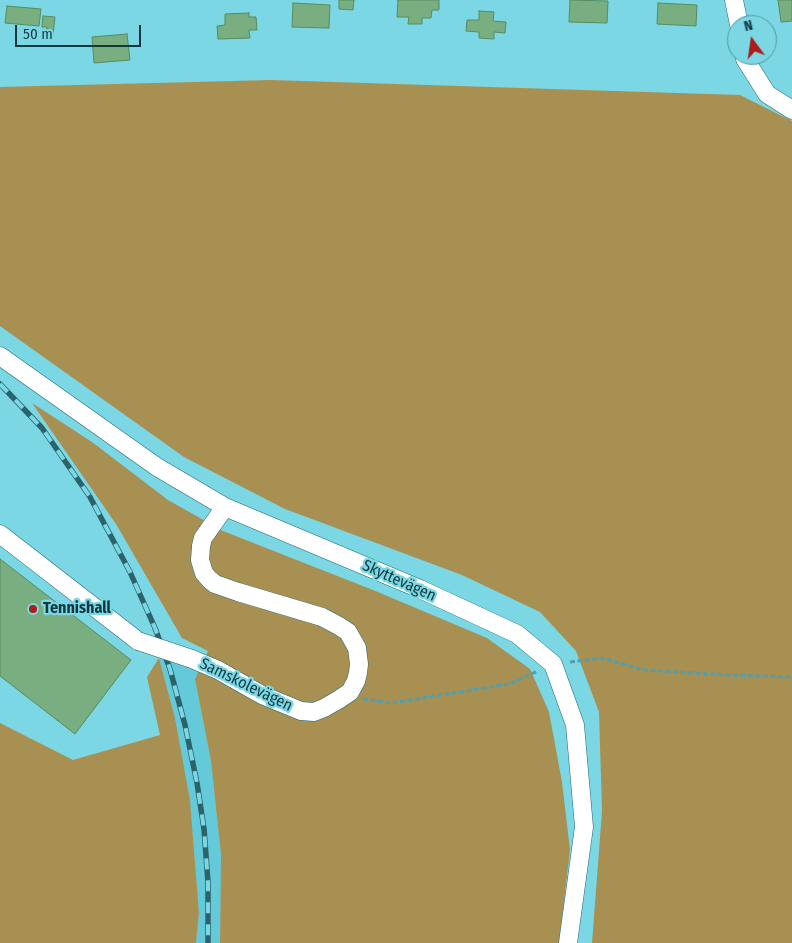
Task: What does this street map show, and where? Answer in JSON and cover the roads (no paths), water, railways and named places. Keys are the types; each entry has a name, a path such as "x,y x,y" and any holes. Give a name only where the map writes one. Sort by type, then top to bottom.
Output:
{"street":[{"path":"734,0 737,15"},
{"path":"750,65 767,94 792,110"},
{"name":"Skyttevägen","path":"0,356 157,467 225,507 420,589 517,634 552,664 575,725 584,827 568,943"},
{"name":"Samskolevägen","path":"0,534 138,641 218,670 271,699 301,711 314,712 324,708 353,688 359,664 357,648 348,632 322,617 238,592 215,584 209,579 204,573 200,560 201,546 203,538 225,507"}],"railway":[{"path":"0,384 42,428 90,497 130,572 155,628 170,669 185,725 197,783 204,829 208,882 208,943"}],"place":[{"name":"Tennishall","path":"33,609"}]}
